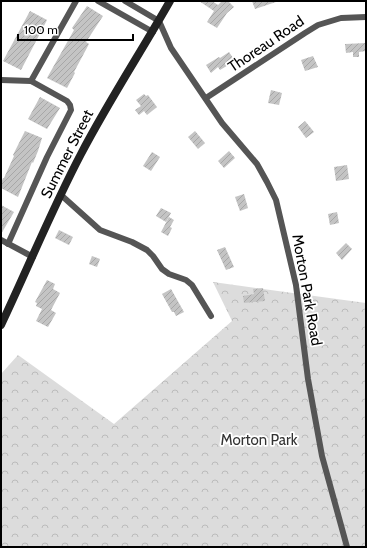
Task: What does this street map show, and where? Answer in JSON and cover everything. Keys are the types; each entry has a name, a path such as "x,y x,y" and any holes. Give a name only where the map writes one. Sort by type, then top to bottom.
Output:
{"main road":[{"name":"Summer Street","path":"1,325 61,195 96,126 170,1"}],"street":[{"path":"31,81 76,1"},
{"path":"98,1 152,32"},
{"path":"125,1 159,20"},
{"name":"Thoreau Road","path":"206,98 318,25 341,18 366,17"},
{"name":"Morton Park Road","path":"159,20 171,48 222,123 257,164 268,182 276,200 296,285 308,379 322,456 346,547"},
{"path":"1,80 31,81 67,101 71,110 44,164 8,244"},
{"path":"61,195 100,230 132,242 146,250 153,256 162,269 170,274 186,280 192,286 211,316"},
{"path":"1,240 33,257"}],"green space":[{"name":"Morton Park","path":"213,282 366,303 366,547 1,547 1,374 18,355 114,424 232,321"}],"building":[{"path":"199,1 212,1 218,5 222,1 228,1 234,7 227,13 217,28 207,22 214,11"},
{"path":"252,1 276,1 276,2 255,9"},
{"path":"87,6 103,16 86,42 89,44 67,88 47,78 74,30 72,28"},
{"path":"30,11 47,20 21,70 3,61"},
{"path":"366,43 366,51 359,52 359,57 353,57 353,52 346,53 345,44"},
{"path":"229,52 235,61 220,70 218,67 211,73 206,65"},
{"path":"313,56 318,67 305,71 301,60"},
{"path":"271,90 282,93 279,105 268,103"},
{"path":"144,94 146,96 148,95 157,107 147,115 144,111 139,115 135,110 141,106 136,100"},
{"path":"40,97 60,108 47,129 28,119"},
{"path":"305,121 314,132 306,138 298,127"},
{"path":"25,131 42,138 18,197 1,188 1,183"},
{"path":"195,131 205,143 198,149 188,137"},
{"path":"229,151 235,158 224,168 218,161"},
{"path":"152,152 160,157 151,171 143,166"},
{"path":"347,165 349,179 336,181 334,167"},
{"path":"244,194 248,208 240,211 235,197"},
{"path":"1,205 14,212 1,234"},
{"path":"161,208 171,213 166,222 156,216"},
{"path":"337,212 339,223 330,225 328,214"},
{"path":"169,217 174,220 170,227 172,228 168,236 161,232"},
{"path":"59,230 73,237 69,245 55,238"},
{"path":"346,243 352,249 342,260 336,253"},
{"path":"225,247 234,267 226,270 217,250"},
{"path":"92,256 100,259 97,267 89,264"},
{"path":"47,280 55,284 53,289 60,293 51,310 56,313 48,327 36,321 42,309 36,306 37,303 35,302"},
{"path":"263,288 265,301 244,303 243,296 254,294 253,289"},
{"path":"171,289 184,312 176,316 174,312 172,312 162,294"}]}
